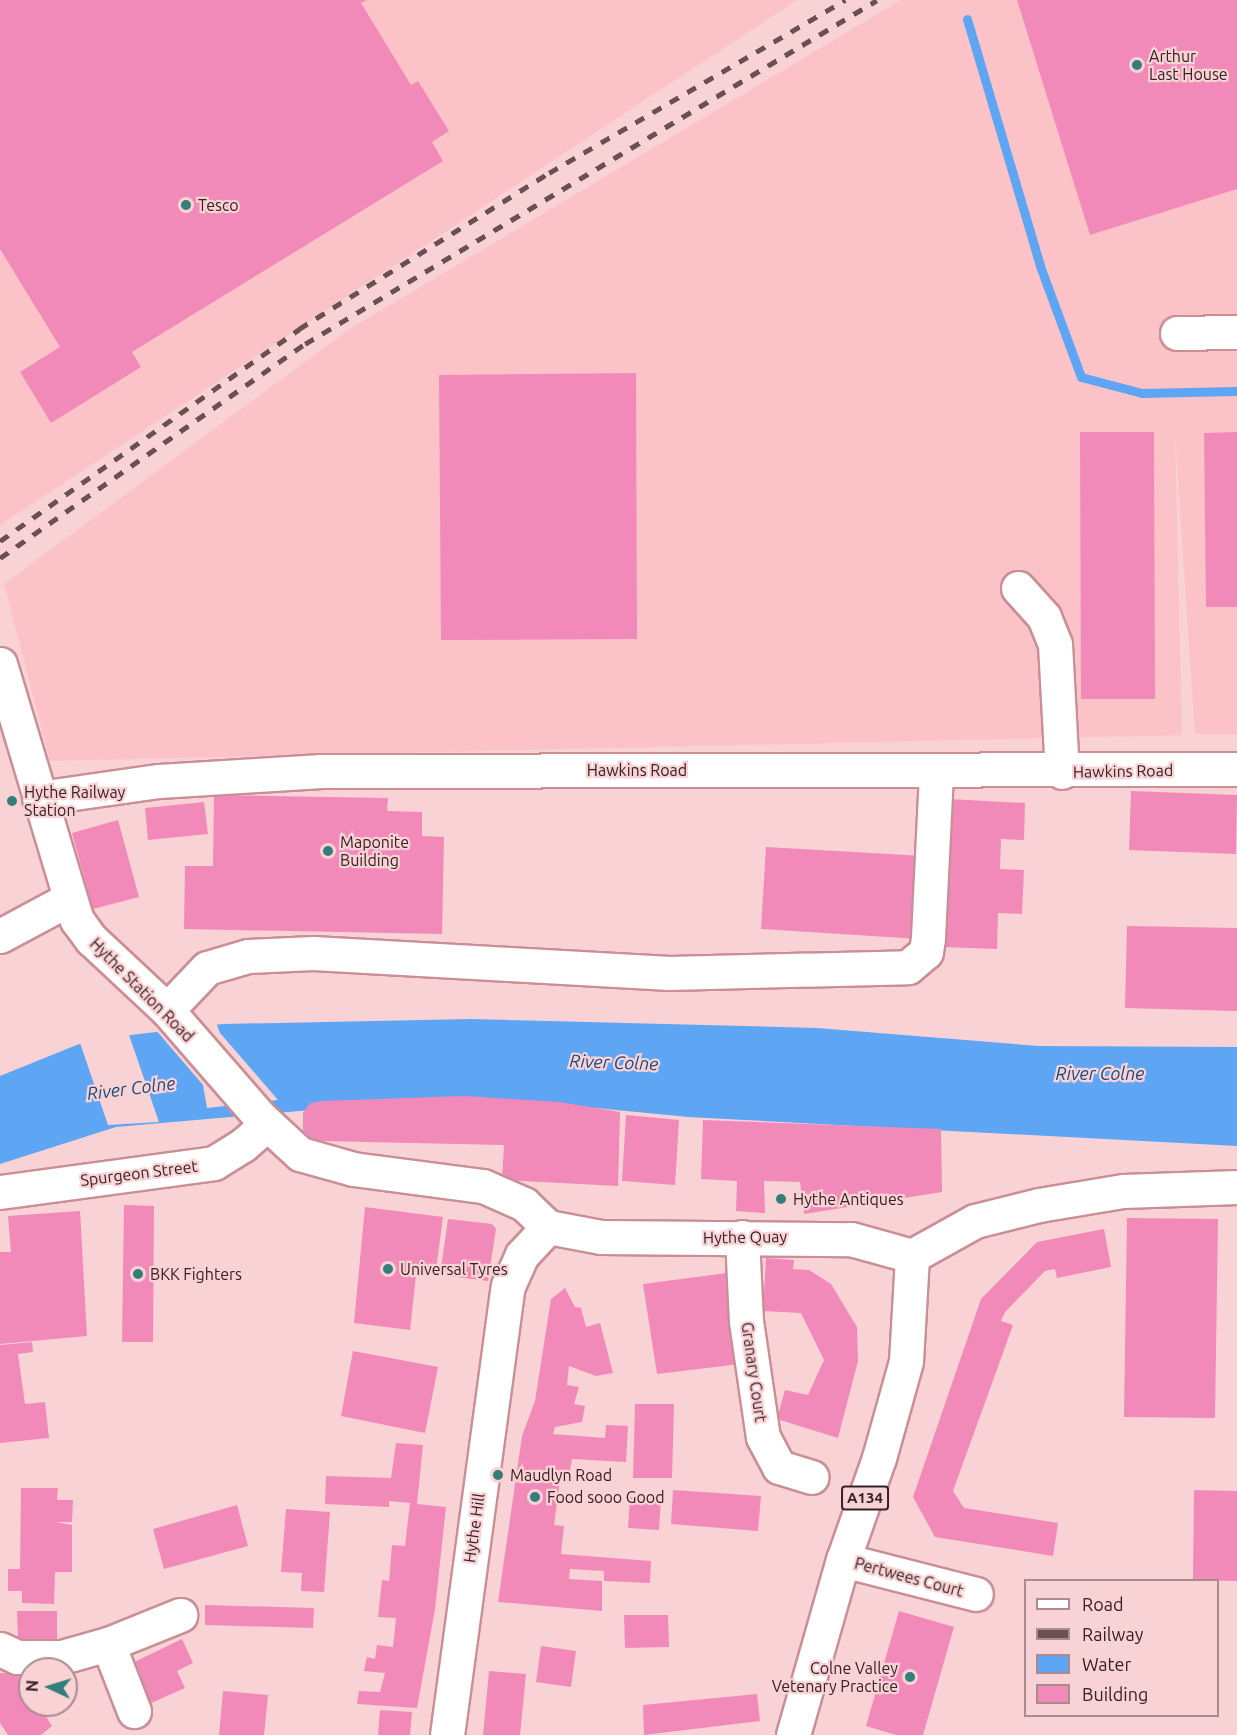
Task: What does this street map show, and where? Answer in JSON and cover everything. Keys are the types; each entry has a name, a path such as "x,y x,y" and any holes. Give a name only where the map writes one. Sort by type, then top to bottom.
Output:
{"street":[{"path":"1177,333 1237,332"},
{"path":"1018,588 1044,617 1055,644 1062,772"},
{"name":"Hythe Station Road","path":"0,664 69,899 91,939 174,1018 264,1121"},
{"name":"Hawkins Road","path":"39,798 159,781 322,771 1062,772 1237,770"},
{"path":"174,1018 207,968 248,956 312,953 669,973 909,967 926,952 936,771"},
{"path":"0,936 69,899"},
{"path":"264,1121 300,1154 353,1169 483,1186 524,1204 548,1227"},
{"name":"Spurgeon Street","path":"0,1192 214,1163 243,1145 264,1121"},
{"path":"912,1256 975,1221 1039,1205 1123,1191 1237,1187"},
{"name":"Hythe Quay","path":"548,1227 601,1237 851,1239 912,1256"},
{"name":"Hythe Hill","path":"447,1735 508,1286 522,1255 548,1227"},
{"name":"Granary Court","path":"742,1238 746,1321 763,1437 779,1467 812,1477"},
{"name":"A134","path":"793,1735 843,1560 879,1458 906,1361 912,1256"},
{"name":"Pertwees Court","path":"843,1560 976,1594"},
{"path":"0,1649 17,1657 62,1657 108,1644 180,1615"},
{"path":"108,1644 134,1711"}],"shaded area":[{"path":"0,0 797,0 0,525"},
{"path":"901,0 1237,0 1237,734 1195,734 1175,435 1182,735 50,761 4,584 348,330"}],"water":[{"name":"River Colne","path":"471,1019 817,1028 1038,1046 1237,1047 1237,1146 688,1117 514,1100 424,1100 116,1127 0,1164 0,1076 89,1040 223,1024"}],"pier":[{"path":"216,1022 220,1033 278,1100 207,1108 203,1085 155,1029"},
{"path":"128,1032 159,1122 108,1125 79,1040"}],"building":[{"name":"Tesco","path":"0,0 367,0 361,3 411,85 418,81 449,131 432,142 443,161 132,352 141,367 51,423 20,372 60,347 0,249"},
{"name":"Arthur Last House","path":"1017,0 1237,0 1237,189 1090,235"},
{"path":"636,373 637,639 441,640 439,375"},
{"path":"1080,432 1154,432 1155,699 1081,699"},
{"path":"1237,432 1237,607 1206,607 1204,433"},
{"path":"1131,791 1237,795 1236,854 1129,850"},
{"name":"Maponite Building","path":"214,795 388,798 387,811 422,812 422,836 444,837 442,934 184,929 185,866 213,866"},
{"path":"949,799 1025,803 1024,840 1001,839 1000,869 1024,870 1022,914 998,913 997,949 942,947"},
{"path":"204,802 208,834 148,840 145,808"},
{"path":"118,820 139,897 93,909 72,833"},
{"path":"766,847 924,856 919,939 761,929"},
{"path":"1127,926 1237,928 1237,1011 1125,1008"},
{"path":"464,1096 559,1102 620,1112 618,1186 502,1180 504,1145 320,1141 309,1137 303,1130 303,1113 310,1103"},
{"path":"626,1115 679,1120 675,1185 622,1181"},
{"path":"703,1120 941,1129 942,1192 804,1214 800,1182 764,1181 765,1213 736,1211 737,1181 701,1179"},
{"name":"BKK Fighters","path":"124,1205 154,1206 153,1342 122,1342"},
{"name":"Universal Tyres","path":"365,1207 443,1217 436,1270 417,1267 410,1330 354,1323"},
{"path":"80,1211 87,1336 0,1344 0,1252 11,1252 8,1216"},
{"path":"1127,1218 1218,1219 1215,1418 1124,1417"},
{"path":"448,1219 492,1224 496,1229 488,1281 440,1275"},
{"path":"1104,1229 1111,1267 1057,1278 1055,1269 1045,1271 1005,1312 1001,1321 1013,1325 953,1491 964,1508 1058,1523 1053,1556 935,1537 913,1497 981,1299 1037,1242"},
{"path":"766,1258 794,1260 793,1269 809,1270 831,1284 857,1327 858,1361 838,1438 777,1419 785,1390 808,1395 824,1360 801,1313 763,1311"},
{"path":"727,1273 740,1364 657,1374 643,1284"},
{"path":"565,1288 575,1307 581,1308 586,1327 600,1323 613,1373 596,1376 569,1366 567,1385 579,1387 574,1404 585,1406 582,1422 555,1427 553,1434 605,1438 606,1425 628,1426 626,1462 572,1459 568,1481 560,1480 554,1525 564,1526 561,1554 651,1561 650,1583 604,1581 604,1571 570,1569 569,1579 602,1581 602,1611 498,1602 522,1436 535,1401 551,1299"},
{"path":"32,1342 33,1352 18,1354 25,1404 45,1402 49,1438 0,1443 0,1345"},
{"path":"353,1351 438,1367 425,1433 341,1416"},
{"path":"635,1404 674,1404 672,1478 633,1478"},
{"path":"396,1443 423,1445 417,1504 446,1507 435,1609 417,1708 357,1704 359,1691 380,1692 385,1673 364,1671 367,1657 375,1659 377,1645 393,1647 396,1618 378,1617 382,1580 389,1581 392,1545 405,1546 410,1503 389,1501 389,1507 325,1504 326,1476 391,1478"},
{"path":"21,1488 58,1488 57,1500 73,1500 72,1522 56,1522 72,1525 72,1572 55,1572 54,1604 22,1603 22,1591 8,1591 8,1569 20,1569"},
{"path":"673,1490 761,1496 758,1531 671,1524"},
{"path":"1194,1490 1237,1491 1237,1581 1193,1579"},
{"path":"630,1497 661,1499 659,1530 628,1528"},
{"path":"237,1505 248,1546 164,1569 153,1529"},
{"path":"286,1509 330,1512 324,1592 301,1591 302,1573 281,1572"},
{"path":"205,1605 314,1608 313,1628 205,1625"},
{"path":"17,1611 57,1611 57,1641 18,1641"},
{"name":"Colne Valley Vetenary Practice","path":"899,1611 954,1627 923,1735 896,1735 866,1726"},
{"path":"624,1615 668,1615 669,1647 625,1648"},
{"path":"182,1639 193,1663 177,1671 185,1688 149,1704 130,1664"},
{"path":"541,1646 576,1651 571,1687 536,1682"},
{"path":"489,1671 526,1674 520,1735 483,1735"},
{"path":"0,1673 18,1674 18,1717 46,1717 52,1726 41,1735 8,1735 0,1723"},
{"path":"223,1691 268,1695 264,1735 219,1735"},
{"path":"757,1694 760,1721 644,1735 643,1705"},
{"path":"380,1710 412,1712 410,1735 378,1735"}],"waterway":[{"path":"967,19 1040,266 1081,377 1142,393 1237,391"}],"railway":[{"path":"0,541 299,329 549,173 845,0"},
{"path":"0,558 305,344 877,0"}],"place":[{"name":"Arthur Last House","path":"1137,65"},
{"name":"Tesco","path":"186,205"},
{"name":"Hythe Railway Station","path":"12,801"},
{"name":"Maponite Building","path":"328,851"},
{"name":"Hythe Antiques","path":"781,1199"},
{"name":"Universal Tyres","path":"388,1269"},
{"name":"BKK Fighters","path":"138,1274"},
{"name":"Maudlyn Road","path":"498,1475"},
{"name":"Food sooo Good","path":"535,1497"},
{"name":"Colne Valley Vetenary Practice","path":"910,1677"}]}
